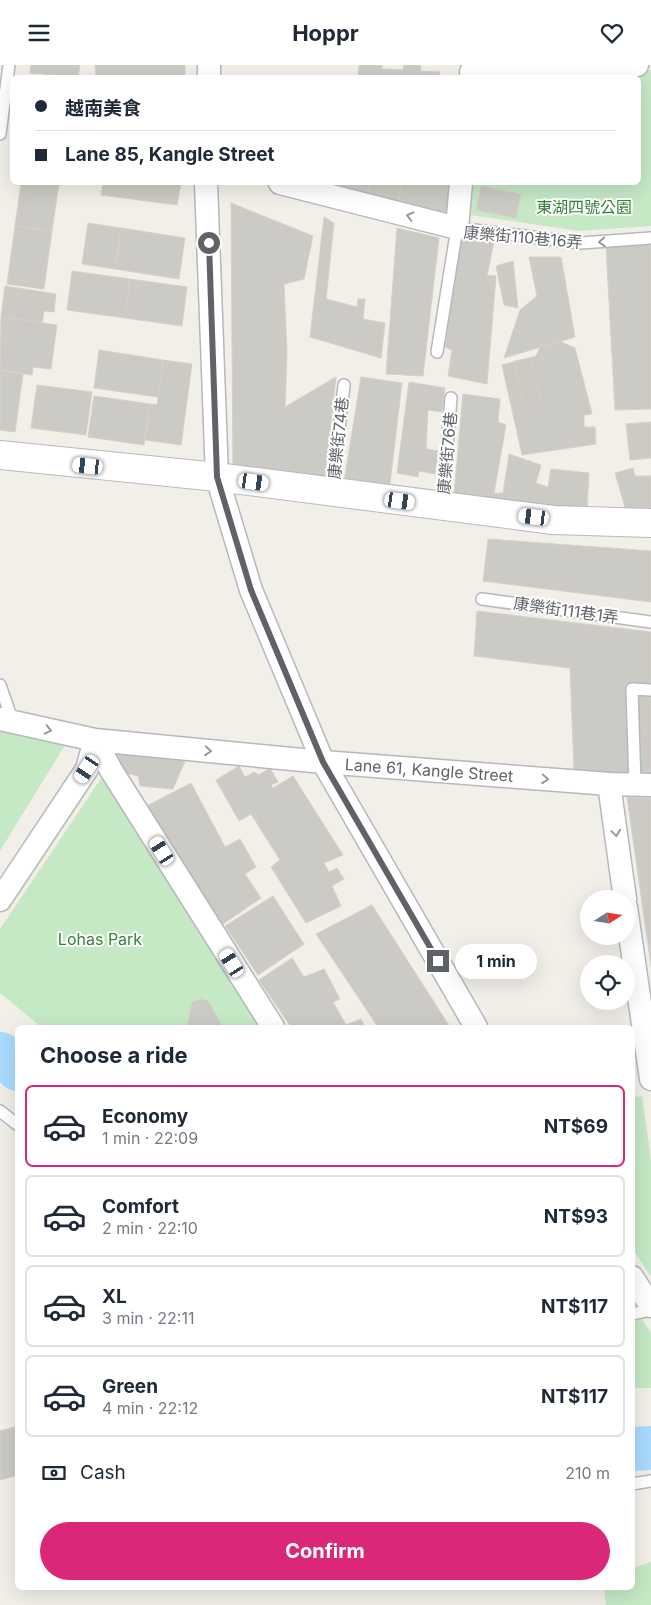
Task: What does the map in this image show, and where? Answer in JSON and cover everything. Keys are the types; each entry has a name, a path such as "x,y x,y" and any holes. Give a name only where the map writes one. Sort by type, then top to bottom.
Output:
{"street":[{"path":"471,71 637,65"},
{"path":"288,185 457,228 461,185"},
{"path":"207,193 217,477 251,590 323,762 475,1025"},
{"path":"0,455 217,477 442,507 553,519 651,523"},
{"name":"Lane 61, Kangle Street","path":"7,720 95,741 323,762 643,785"},
{"path":"0,900 87,769 95,741"},
{"path":"95,741 111,770 272,1025"},
{"path":"609,784 624,890"},
{"path":"632,945 651,1079"},
{"path":"635,1086 651,1083"},
{"path":"635,1282 651,1306"}],"lane":[{"path":"0,134 9,65"},
{"name":"康樂街110巷16弄","path":"437,352 457,228 581,243 651,238"},
{"name":"康樂街74巷","path":"332,492 344,385"},
{"name":"康樂街76巷","path":"442,507 451,399"},
{"name":"康樂街111巷1弄","path":"482,599 651,622"},
{"path":"0,685 7,720"},
{"path":"643,785 632,689 651,690"},
{"path":"0,1111 15,1123"},
{"path":"635,1313 651,1310"},
{"path":"635,1484 651,1481"}],"green space":[{"name":"東湖四號公園","path":"651,70 651,226 579,231 470,215 473,185 641,185 641,75 542,75"},
{"path":"0,731 65,745 0,851"},
{"name":"Lohas Park","path":"102,777 259,1025 39,1025 0,993 0,929"},
{"path":"642,1096 651,1159 651,1277 635,1252 635,1097"},
{"path":"635,1309 651,1333 651,1388 635,1388"},
{"path":"651,1562 651,1605 606,1605 604,1590 635,1590 635,1567"}],"building":[{"path":"31,65 80,65 78,75 30,73"},
{"path":"95,65 185,65 185,75 96,75"},
{"path":"359,65 382,65 382,69 403,70 404,65 421,65 420,71 440,72 439,75 358,75"},
{"path":"21,185 59,185 52,231 15,226"},
{"path":"103,185 181,185 177,205 101,195"},
{"path":"340,185 370,185 367,199 339,192"},
{"path":"370,185 401,185 398,210 374,203 376,196 368,194"},
{"path":"401,185 453,185 448,215 398,202"},
{"path":"481,186 521,194 516,218 476,210"},
{"path":"231,203 313,236 304,279 284,284 287,353 285,407 336,377 324,483 233,473"},
{"path":"324,217 334,223 326,299 357,307 358,299 365,299 363,319 385,323 381,358 310,337"},
{"path":"88,223 121,228 115,269 82,264"},
{"path":"15,226 52,231 44,289 7,284"},
{"path":"121,228 185,238 179,279 115,269"},
{"path":"397,228 439,238 423,376 386,374"},
{"path":"461,238 494,242 487,275 496,276 487,384 448,376 452,350 445,347"},
{"path":"651,239 651,409 615,410 606,247"},
{"path":"529,257 561,257 575,337 504,358 520,310 537,296"},
{"path":"513,261 518,308 504,305 496,266"},
{"path":"72,271 130,279 125,318 67,310"},
{"path":"130,279 187,287 182,326 125,318"},
{"path":"5,286 56,294 54,312 44,311 42,323 1,317"},
{"path":"1,317 57,325 51,369 33,367 32,375 0,370"},
{"path":"557,340 575,348 592,414 584,415 584,427 595,427 596,444 522,455 502,365 536,356 540,347"},
{"path":"99,350 163,360 158,397 94,388"},
{"path":"530,358 541,399 523,405 515,361"},
{"path":"163,360 192,364 181,445 145,440 150,404 157,405"},
{"path":"0,370 23,374 15,432 0,430"},
{"path":"361,377 402,383 389,492 344,482"},
{"path":"409,382 445,388 442,412 428,410 426,449 438,451 435,474 419,471 418,477 397,473"},
{"path":"37,385 92,392 86,435 31,428"},
{"path":"463,394 500,399 498,422 506,425 494,493 503,493 509,454 541,465 536,483 548,487 551,469 589,473 587,510 454,495"},
{"path":"94,396 150,404 144,445 88,437"},
{"path":"651,422 651,458 630,460 626,424"},
{"path":"633,468 635,476 651,476 651,509 626,511 615,473"},
{"path":"488,539 651,551 651,602 483,581"},
{"path":"477,611 651,632 651,775 574,771 570,668 474,656"},
{"path":"118,753 185,761 173,789 140,786 138,776 130,774 122,776"},
{"path":"239,766 245,777 254,772 259,775 270,768 278,782 271,785 273,788 293,776 343,855 324,863 329,872 337,868 344,879 332,886 341,906 306,923 271,867 280,860 251,814 239,821 216,780"},
{"path":"191,783 225,847 240,839 256,867 245,874 261,898 220,926 145,807"},
{"path":"627,797 651,798 651,966"},
{"path":"273,896 304,944 258,975 225,926"},
{"path":"372,905 449,1025 377,1025 316,934"},
{"path":"292,958 304,977 324,969 340,999 333,1002 346,1025 290,1025 259,980"},
{"path":"201,999 208,1001 222,1025 187,1025 192,1002"},
{"path":"361,1019 364,1025 346,1025"},
{"path":"15,1427 15,1476 0,1480 0,1431"}],"waterway":[{"path":"0,1054 15,1066"},
{"path":"635,1449 651,1448"}],"route":[{"path":"209,243 217,477 251,590 323,762 438,961"}]}
